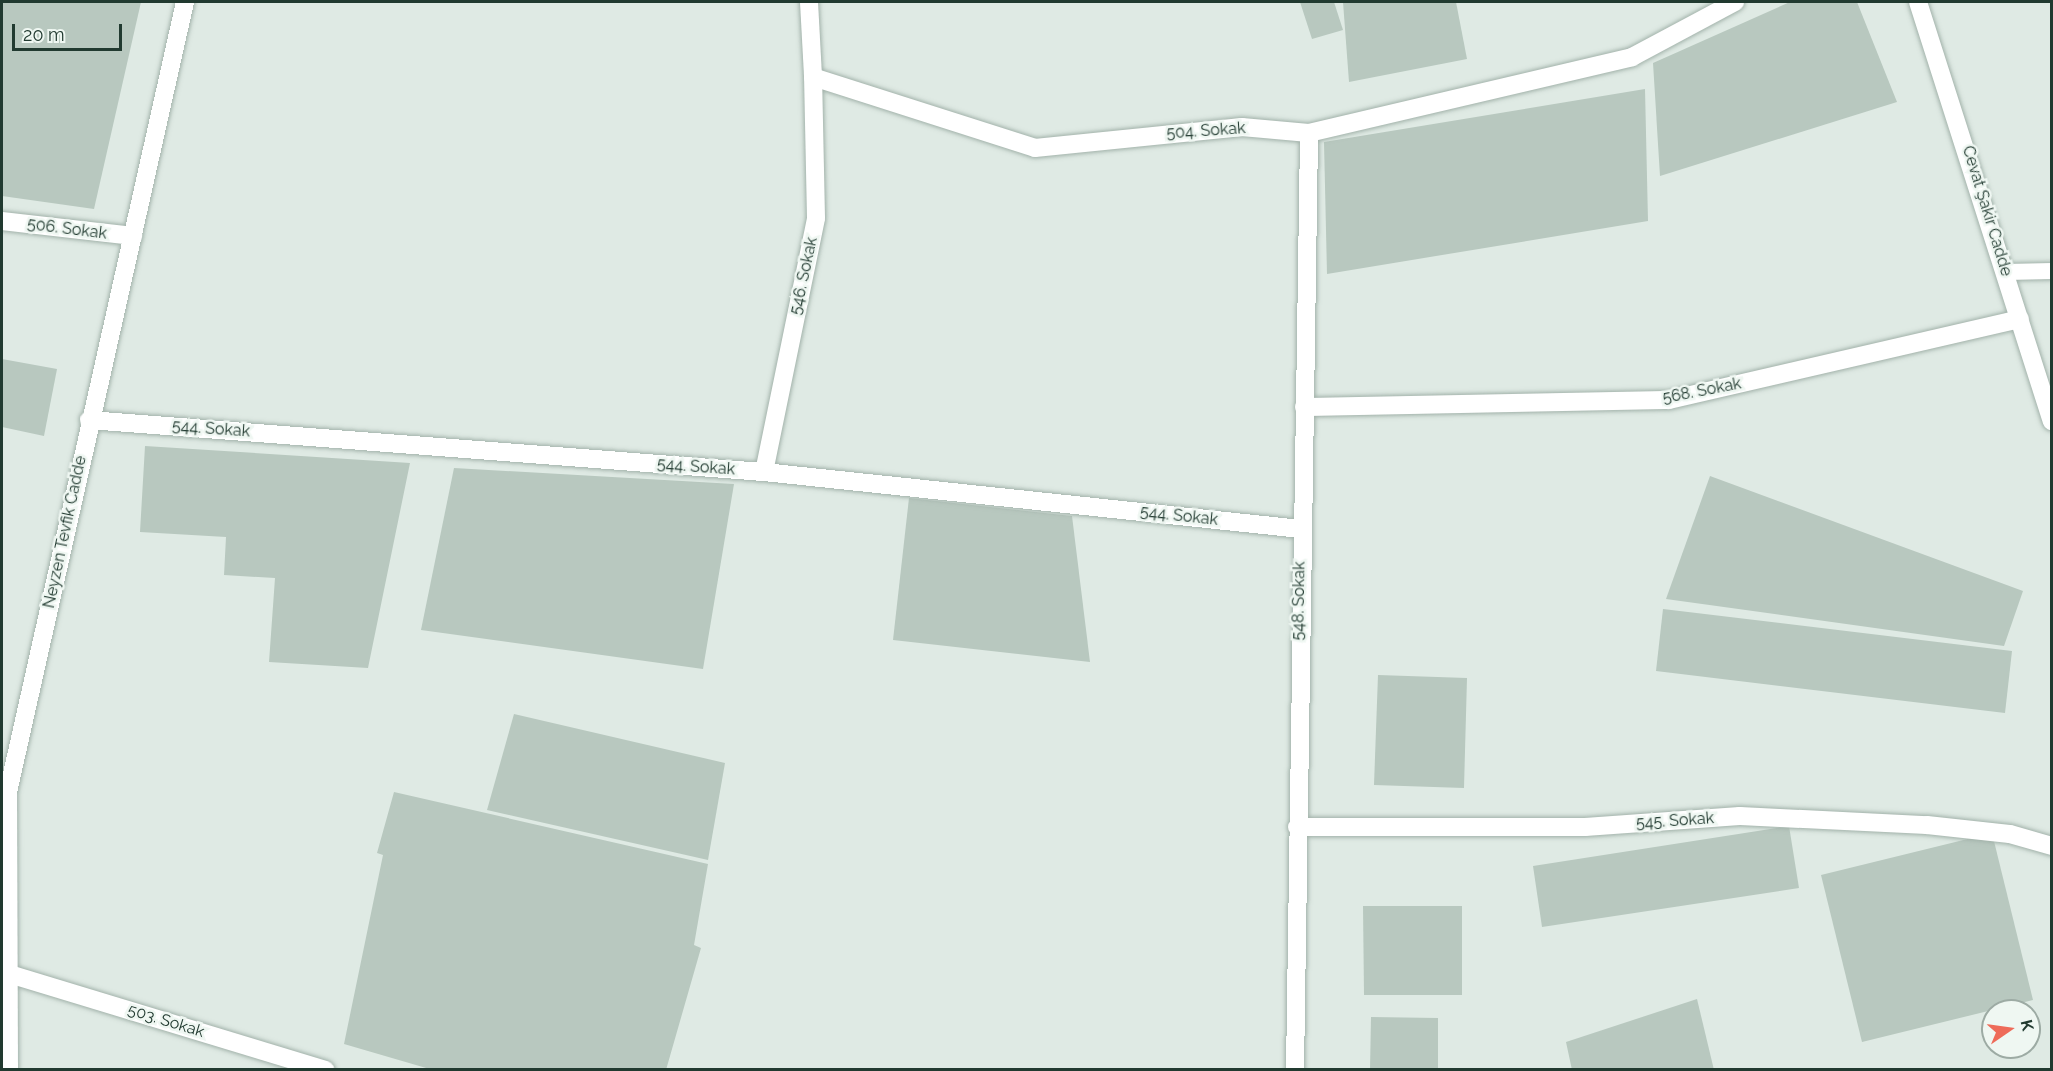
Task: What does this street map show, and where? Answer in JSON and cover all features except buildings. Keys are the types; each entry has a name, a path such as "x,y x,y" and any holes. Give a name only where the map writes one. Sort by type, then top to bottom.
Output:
{"street":[{"name":"Neyzen Tevfik Cadde","path":"9,1070 6,974 9,792 89,420 185,2"},
{"path":"809,2 813,77"},
{"name":"504. Sokak","path":"813,77 1035,148 1242,127 1309,133 1632,57 1735,2"},
{"name":"Cevat Şakir Cadde","path":"1918,2 2052,421"},
{"name":"546. Sokak","path":"764,472 816,218 813,77"},
{"name":"548. Sokak","path":"1295,1070 1301,529 1309,133"},
{"name":"506. Sokak","path":"2,221 133,236"},
{"name":"568. Sokak","path":"1305,407 1669,400 2020,319"},
{"name":"544. Sokak","path":"89,420 764,472 1301,529"},
{"name":"545. Sokak","path":"1297,827 1585,827 1740,816 1927,825 2010,834 2052,846"},
{"name":"503. Sokak","path":"6,974 326,1070"}],"lane":[{"path":"2006,272 2052,271"}]}
